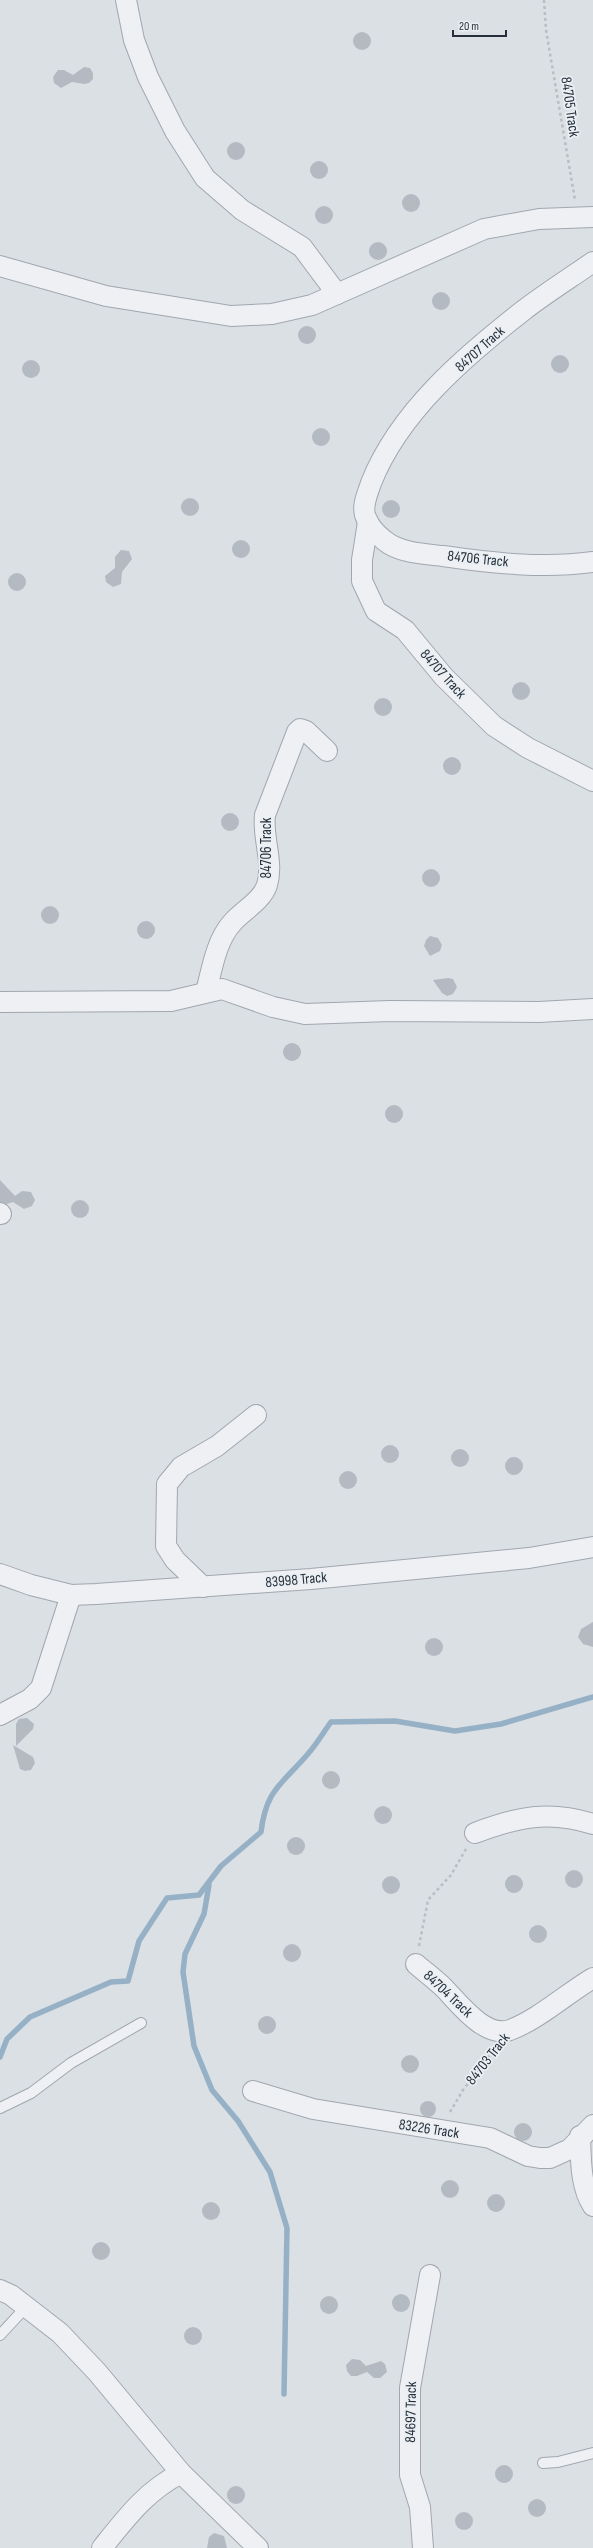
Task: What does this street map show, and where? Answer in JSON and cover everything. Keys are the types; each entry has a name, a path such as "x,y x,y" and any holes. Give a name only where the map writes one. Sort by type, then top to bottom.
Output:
{"street":[{"path":"126,0 134,40 148,77 175,131 205,178 242,210 302,247 337,294"},
{"path":"0,266 79,290 231,316 272,314 295,310 337,294 484,229 539,219 586,216"},
{"name":"84707 Track","path":"593,262 524,310 495,334 447,378 415,413 392,442 376,470 365,499 365,514 370,525 362,560 362,581 376,611 405,630 444,677 494,726 528,748 593,781"},
{"name":"84706 Track","path":"370,525 385,541 421,554 484,562 525,564 593,562"},
{"name":"84706 Track","path":"206,992 216,954 224,936 231,924 259,898 267,884 268,864 264,824 265,815 297,732 300,729 306,731 327,751"},
{"path":"0,1002 170,1001 206,992 229,991 273,1007 305,1014 390,1011 539,1012 593,1009"},
{"path":"203,1587 175,1560 166,1546 167,1484 181,1467 217,1446 256,1415"},
{"name":"83998 Track","path":"0,1574 31,1585 71,1595 203,1587 529,1558 593,1547"},
{"path":"0,1715 30,1699 41,1688 71,1595"},
{"path":"475,1833 498,1824 547,1815 575,1818 593,1824"},
{"name":"84704 Track","path":"416,1964 479,2022 500,2030 509,2030"},
{"name":"84703 Track","path":"509,2030 544,2011 593,1978"},
{"name":"83226 Track","path":"253,2091 313,2109 490,2138 528,2156 540,2158 550,2158 570,2149 586,2130"},
{"path":"586,2130 582,2172 588,2198 593,2206"},
{"name":"84697 Track","path":"423,2548 420,2507 410,2475 410,2388 430,2275"},
{"path":"0,2290 26,2307 60,2333 97,2372 181,2473 258,2548"},
{"path":"102,2548 141,2501 154,2489 181,2473"}],"lane":[{"path":"0,2108 31,2094 71,2063 141,2023"},
{"path":"0,2335 26,2307"},
{"path":"543,2463 558,2462 593,2454"}],"path":[{"name":"84705 Track","path":"544,0 546,30 564,142 586,216"},
{"name":"84704 Track","path":"416,1964 428,1900 451,1875 475,1833"},
{"name":"84703 Track","path":"439,2130 463,2090 509,2030"}],"building":[{"path":"362,32 368,35 371,41 368,47 362,50 356,47 353,41 356,35"},
{"path":"84,67 90,68 93,73 93,79 89,83 84,84 72,82 61,88 54,83 53,77 58,70 64,70 73,75"},
{"path":"236,142 242,145 245,151 242,157 236,160 230,157 227,151 230,145"},
{"path":"319,161 325,164 328,170 325,176 319,179 313,176 310,170 313,164"},
{"path":"411,194 417,197 420,203 417,209 411,212 405,209 402,203 405,197"},
{"path":"324,206 330,209 333,215 330,221 324,224 318,221 315,215 318,209"},
{"path":"378,242 384,245 387,251 384,257 378,260 372,257 369,251 372,245"},
{"path":"441,292 447,295 450,301 447,307 441,310 435,307 432,301 435,295"},
{"path":"307,326 313,329 316,335 313,341 307,344 301,341 298,335 301,329"},
{"path":"560,355 566,358 569,364 566,370 560,373 554,370 551,364 554,358"},
{"path":"31,360 37,363 40,369 37,375 31,378 25,375 22,369 25,363"},
{"path":"321,428 327,431 330,437 327,443 321,446 315,443 312,437 315,431"},
{"path":"190,498 196,501 199,507 196,513 190,516 184,513 181,507 184,501"},
{"path":"391,500 397,503 400,509 397,515 391,518 385,515 382,509 385,503"},
{"path":"241,540 247,543 250,549 247,555 241,558 235,555 232,549 235,543"},
{"path":"121,550 129,551 132,559 122,572 121,584 113,587 106,582 105,576 115,568 115,557"},
{"path":"17,573 23,576 26,582 23,588 17,591 11,588 8,582 11,576"},
{"path":"521,682 527,685 530,691 527,697 521,700 515,697 512,691 515,685"},
{"path":"383,698 389,701 392,707 389,713 383,716 377,713 374,707 377,701"},
{"path":"452,757 458,760 461,766 458,772 452,775 446,772 443,766 446,760"},
{"path":"230,813 236,816 239,822 236,828 230,831 224,828 221,822 224,816"},
{"path":"431,869 437,872 440,878 437,884 431,887 425,884 422,878 425,872"},
{"path":"50,906 56,909 59,915 56,921 50,924 44,921 41,915 44,909"},
{"path":"146,921 152,924 155,930 152,936 146,939 140,936 137,930 140,924"},
{"path":"430,936 438,938 442,945 440,951 430,956 424,946 426,940"},
{"path":"448,978 453,979 457,987 453,994 447,996 442,993 433,980"},
{"path":"292,1043 298,1046 301,1052 298,1058 292,1061 286,1058 283,1052 286,1046"},
{"path":"394,1105 400,1108 403,1114 400,1120 394,1123 388,1120 385,1114 388,1108"},
{"path":"0,1180 15,1196 22,1191 31,1192 35,1200 32,1206 24,1209 13,1202 7,1204 0,1202"},
{"path":"80,1200 86,1203 89,1209 86,1215 80,1218 74,1215 71,1209 74,1203"},
{"path":"390,1445 396,1448 399,1454 396,1460 390,1463 384,1460 381,1454 384,1448"},
{"path":"460,1449 466,1452 469,1458 466,1464 460,1467 454,1464 451,1458 454,1452"},
{"path":"514,1457 520,1460 523,1466 520,1472 514,1475 508,1472 505,1466 508,1460"},
{"path":"348,1471 354,1474 357,1480 354,1486 348,1489 342,1486 339,1480 342,1474"},
{"path":"593,1622 593,1647 583,1644 578,1637 581,1629"},
{"path":"434,1638 440,1641 443,1647 440,1653 434,1656 428,1653 425,1647 428,1641"},
{"path":"27,1718 34,1724 33,1729 16,1746 16,1724 19,1719"},
{"path":"13,1745 33,1757 35,1763 31,1770 25,1771 20,1769"},
{"path":"331,1771 337,1774 340,1780 337,1786 331,1789 325,1786 322,1780 325,1774"},
{"path":"383,1806 389,1809 392,1815 389,1821 383,1824 377,1821 374,1815 377,1809"},
{"path":"296,1837 302,1840 305,1846 302,1852 296,1855 290,1852 287,1846 290,1840"},
{"path":"574,1870 580,1873 583,1879 580,1885 574,1888 568,1885 565,1879 568,1873"},
{"path":"514,1875 520,1878 523,1884 520,1890 514,1893 508,1890 505,1884 508,1878"},
{"path":"391,1876 397,1879 400,1885 397,1891 391,1894 385,1891 382,1885 385,1879"},
{"path":"538,1925 544,1928 547,1934 544,1940 538,1943 532,1940 529,1934 532,1928"},
{"path":"292,1944 298,1947 301,1953 298,1959 292,1962 286,1959 283,1953 286,1947"},
{"path":"267,2016 273,2019 276,2025 273,2031 267,2034 261,2031 258,2025 261,2019"},
{"path":"410,2055 416,2058 419,2064 416,2070 410,2073 404,2070 401,2064 404,2058"},
{"path":"425,2101 431,2101 436,2106 434,2115 431,2117 425,2117 420,2112 420,2106"},
{"path":"523,2123 529,2126 532,2132 529,2138 523,2141 517,2138 514,2132 517,2126"},
{"path":"450,2180 456,2183 459,2189 456,2195 450,2198 444,2195 441,2189 444,2183"},
{"path":"496,2194 502,2197 505,2203 502,2209 496,2212 490,2209 487,2203 490,2197"},
{"path":"211,2202 217,2205 220,2211 217,2217 211,2220 205,2217 202,2211 205,2205"},
{"path":"101,2242 107,2245 110,2251 107,2257 101,2260 95,2257 92,2251 95,2245"},
{"path":"401,2294 407,2297 410,2303 407,2309 401,2312 395,2309 392,2303 395,2297"},
{"path":"329,2296 335,2299 338,2305 335,2311 329,2314 323,2311 320,2305 323,2299"},
{"path":"193,2327 199,2330 202,2336 199,2342 193,2345 187,2342 184,2336 187,2330"},
{"path":"352,2359 360,2360 366,2366 381,2361 385,2364 387,2372 380,2378 374,2378 367,2372 357,2376 351,2376 347,2371 346,2365"},
{"path":"504,2465 510,2468 513,2474 510,2480 504,2483 498,2480 495,2474 498,2468"},
{"path":"236,2486 242,2489 245,2495 242,2501 236,2504 230,2501 227,2495 230,2489"},
{"path":"537,2499 543,2502 546,2508 543,2514 537,2517 531,2514 528,2508 531,2502"},
{"path":"464,2512 470,2515 473,2521 470,2527 464,2530 458,2527 455,2521 458,2515"},
{"path":"214,2533 224,2536 227,2548 207,2548 209,2537"}],"waterway":[{"path":"0,2057 7,2039 30,2017 111,1982 128,1981 139,1941 167,1898 199,1895 221,1866 261,1832 267,1806 276,1789 310,1751 331,1722 395,1721 455,1731 501,1724 593,1697"},
{"path":"209,1885 204,1914 185,1954 183,1972 194,2046 212,2090 238,2121 270,2172 287,2228 284,2394"}]}
